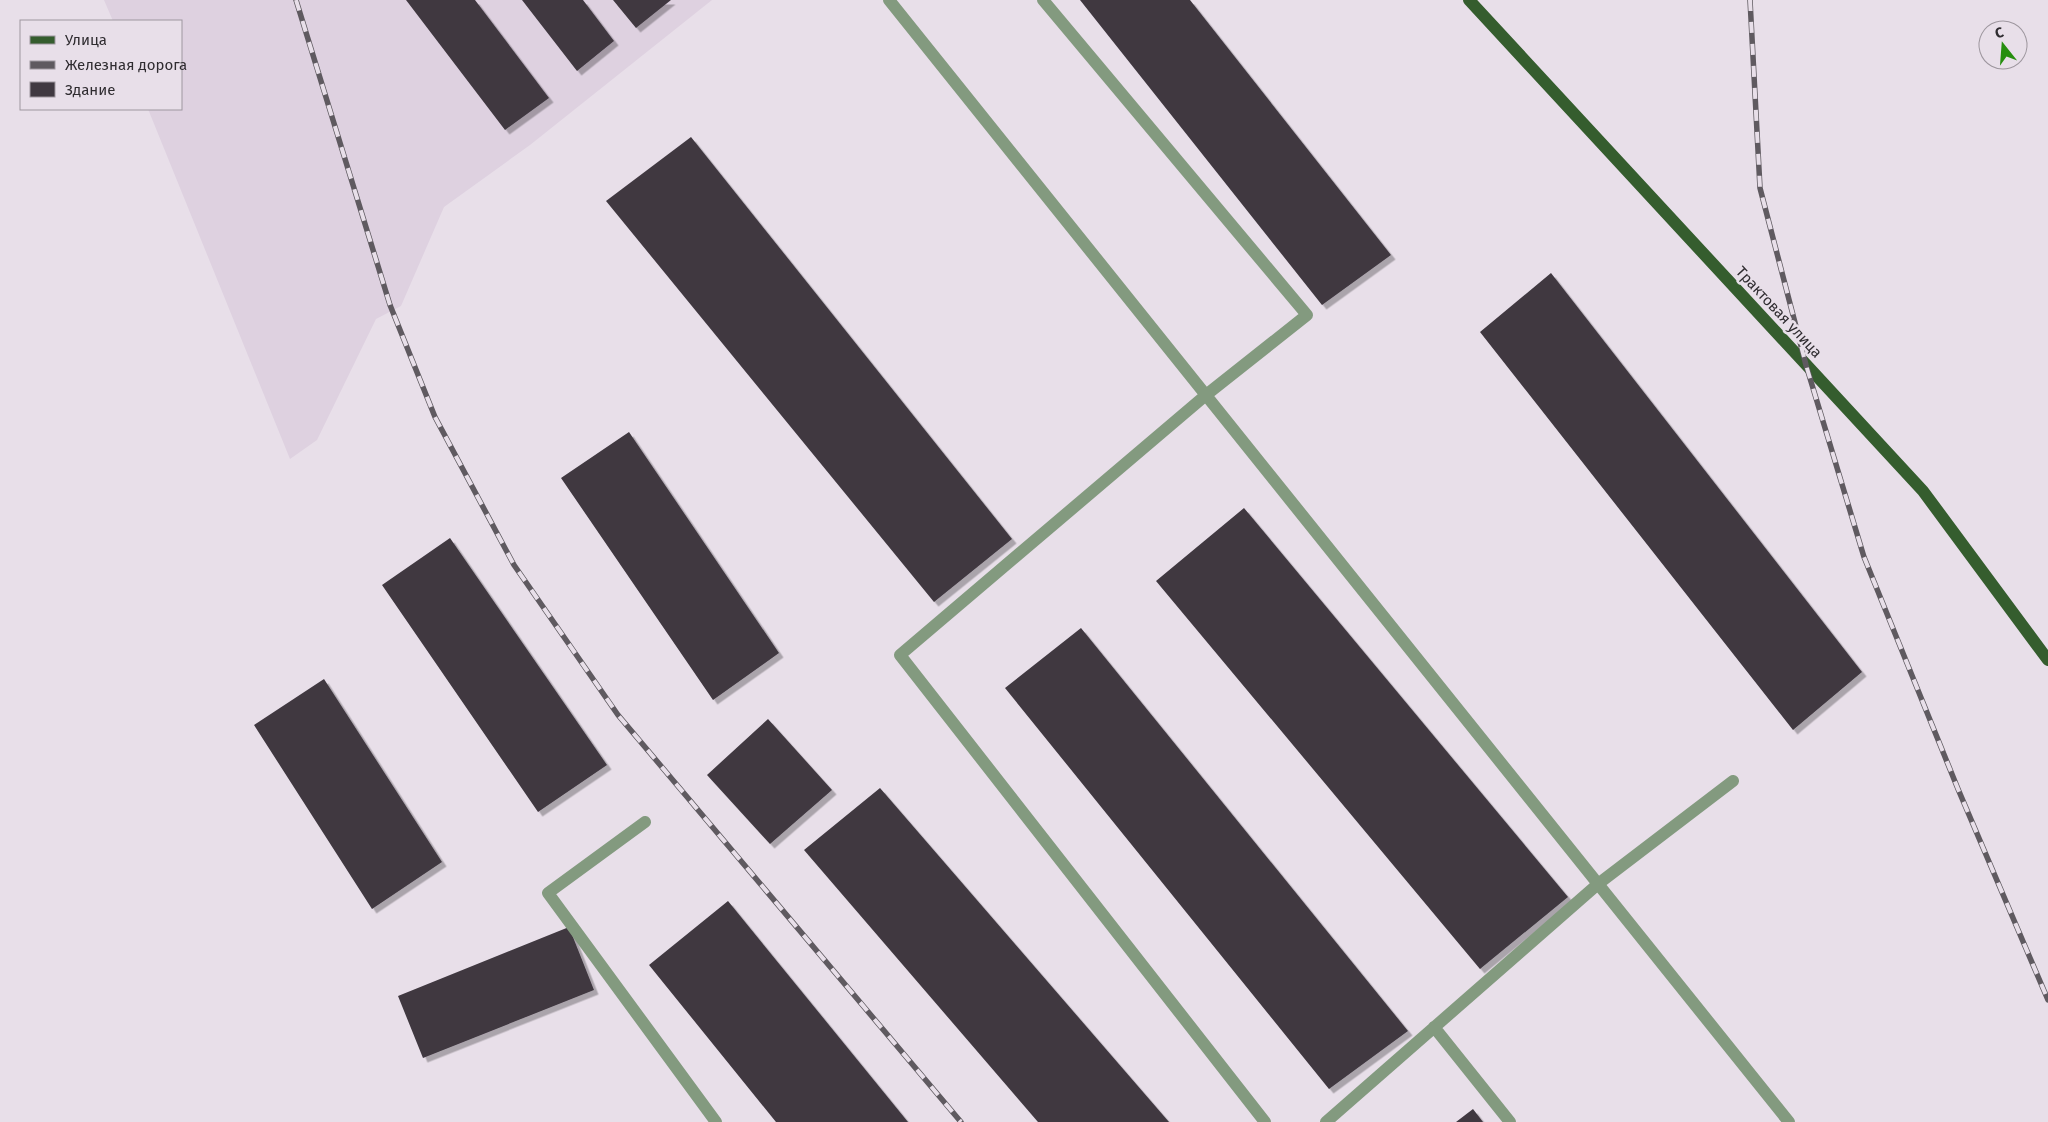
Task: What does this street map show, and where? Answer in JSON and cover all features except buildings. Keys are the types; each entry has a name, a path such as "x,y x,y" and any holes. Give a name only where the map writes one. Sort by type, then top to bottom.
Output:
{"main road":[{"name":"Трактовая улица","path":"1469,0 1923,491 2048,660"}],"lane":[{"path":"889,0 1789,1122"},
{"path":"1043,0 1307,316 1206,395 900,656 1265,1122"},
{"path":"1326,1122 1598,884 1733,781"},
{"path":"645,822 548,893 716,1122"},
{"path":"1434,1028 1510,1122"}],"shaded area":[{"path":"104,0 712,0 530,145 444,207 401,306 376,319 317,440 290,459 148,110 182,110 182,20 113,20"}],"railway":[{"path":"296,0 390,305 435,417 514,565 618,715 961,1122"},
{"path":"1750,0 1760,188 1806,365 1864,557 1958,789 2048,1000"}]}
